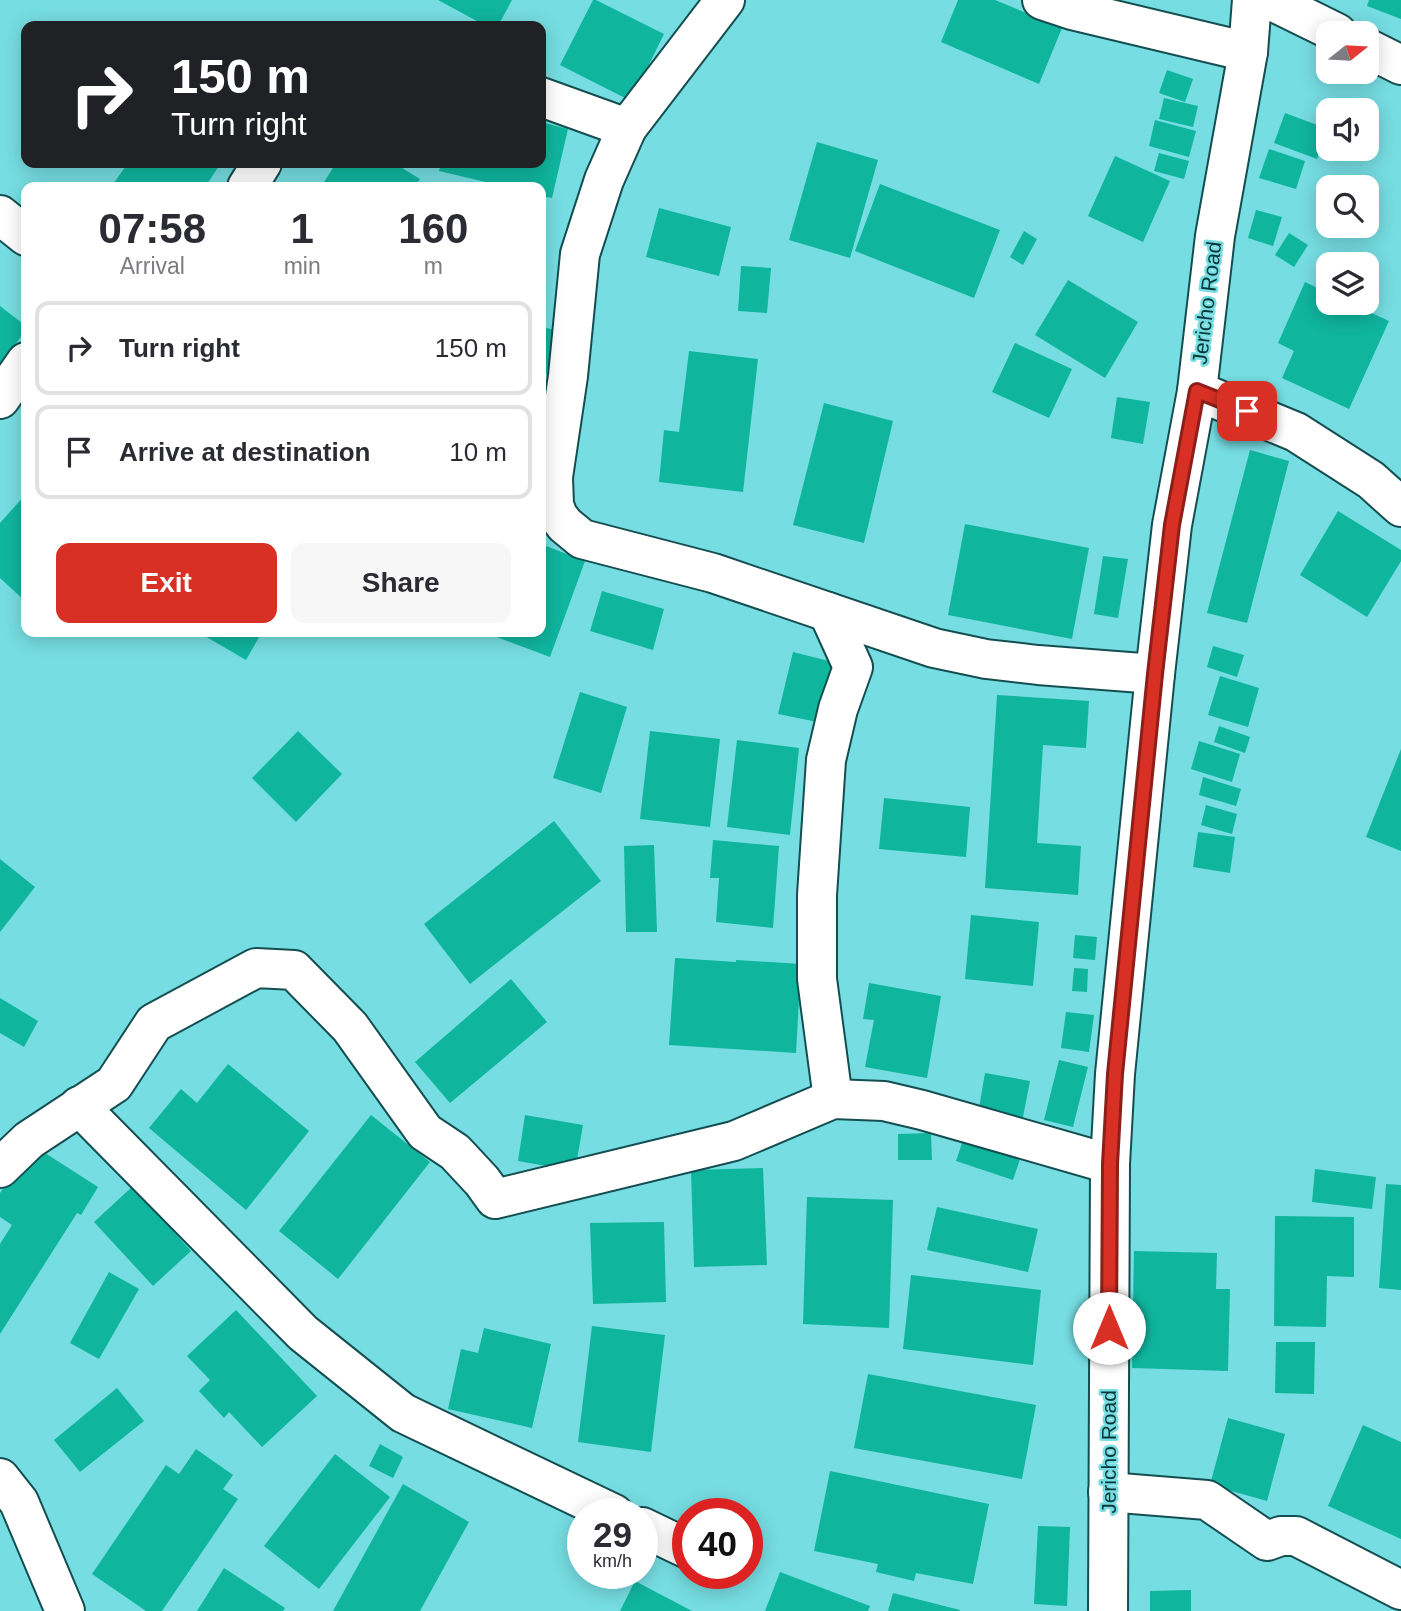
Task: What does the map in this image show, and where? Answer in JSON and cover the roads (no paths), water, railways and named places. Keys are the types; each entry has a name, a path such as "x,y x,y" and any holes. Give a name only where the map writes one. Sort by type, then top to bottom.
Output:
{"street":[{"path":"725,0 627,128 604,180 580,254 568,376 553,477 554,505 558,516 582,539 713,573 934,648 986,659 1155,674"},
{"path":"1042,0 1072,10 1248,52"},
{"name":"Jericho Road","path":"1108,1611 1110,1164 1115,1074 1172,525 1197,391 1215,236 1248,52 1252,0"},
{"path":"1269,0 1316,23"},
{"path":"1379,54 1401,65"},
{"path":"546,99 627,128"},
{"path":"0,215 21,232"},
{"path":"0,399 21,369"},
{"path":"1197,391 1296,432 1371,480 1401,507"},
{"path":"828,612 853,667 838,709 826,760 817,895 817,979 833,1098"},
{"path":"853,667 908,640"},
{"path":"0,1168 29,1140 114,1084 155,1024 256,968 294,970 350,1027 425,1132 455,1152 495,1199 734,1141 833,1098 897,1104 1110,1164"},
{"path":"79,1106 303,1334 403,1413 581,1498"},
{"path":"0,1478 19,1502 65,1611"},
{"path":"1108,1492 1207,1500 1267,1541 1281,1536 1296,1536 1401,1590"}]}
